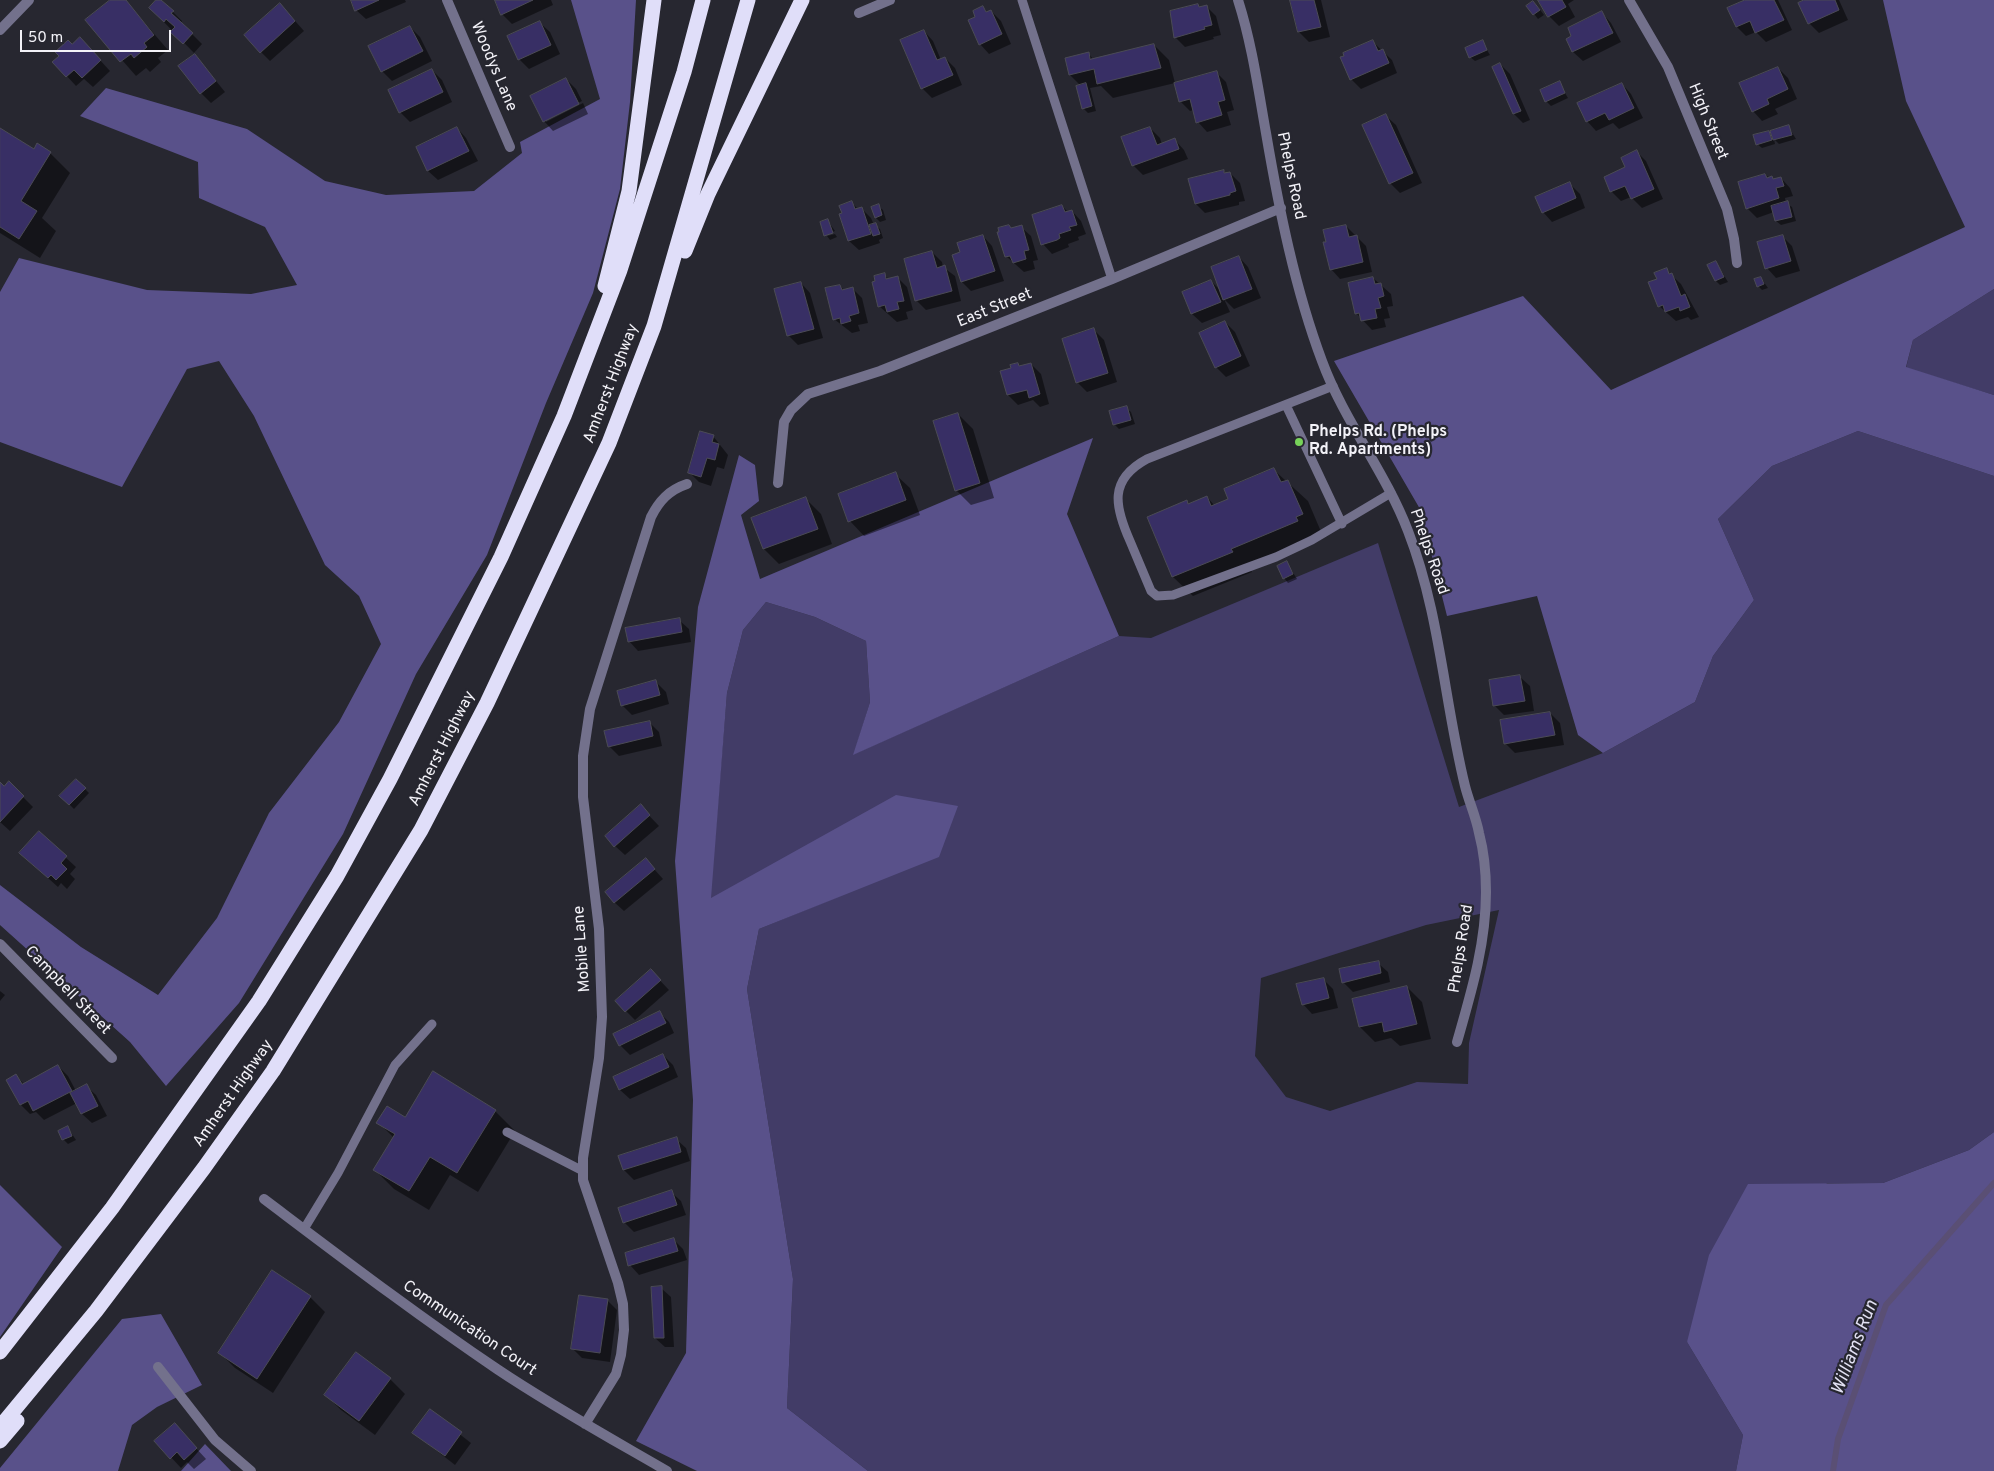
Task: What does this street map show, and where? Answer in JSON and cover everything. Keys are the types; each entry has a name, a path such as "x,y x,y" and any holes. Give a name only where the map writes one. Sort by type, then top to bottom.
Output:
{"highway":[{"path":"590,345 629,191 654,0"},
{"name":"Amherst Highway","path":"0,1352 112,1208 265,993 337,876 390,779 501,557 564,416 620,270 684,72 703,0"},
{"name":"Amherst Highway","path":"0,1427 96,1311 204,1168 273,1071 421,830 487,703 609,443 654,326 748,0"},
{"path":"654,326 708,194 802,0"},
{"path":"0,1441 45,1387 96,1311"}],"street":[{"path":"0,30 29,0"},
{"name":"Woodys Lane","path":"447,0 510,147"},
{"path":"859,13 890,0"},
{"name":"Phelps Road","path":"1238,0 1253,52 1281,208 1298,282 1322,360 1333,386 1408,529 1421,566 1434,618 1465,786 1479,832 1486,893 1484,927 1474,982 1457,1042"},
{"name":"High Street","path":"1629,0 1668,67 1723,200 1734,239 1737,263"},
{"name":"East Street","path":"778,483 784,422 791,410 808,394 880,371 1112,279 1281,208"},
{"name":"Mobile Lane","path":"585,1424 616,1374 621,1355 624,1330 623,1304 618,1283 583,1180 583,1158 599,1058 602,1017 599,929 583,796 583,756 590,709 651,517 658,503 667,494 687,484"},
{"name":"Campbell Street","path":"0,944 112,1058"},
{"name":"Communication Court","path":"264,1199 393,1296 490,1364 585,1424 666,1471"},
{"path":"158,1367 215,1440 251,1471"}],"lane":[{"path":"1022,0 1112,279"},
{"path":"1333,386 1147,459 1129,472 1120,488 1117,506 1151,591 1156,596 1173,595 1276,557 1342,524 1390,493"},
{"path":"1286,406 1342,524"},
{"path":"304,1229 338,1173 395,1065 432,1024"},
{"path":"507,1132 583,1171"}],"shaded area":[{"path":"571,0 636,0 630,102 620,189 593,293 546,403 487,555 416,674 343,834 239,1003 166,1086 130,1042 0,925 0,885 81,947 158,995 217,918 269,813 339,722 381,644 359,596 325,565 254,416 219,361 187,369 122,487 0,442 0,292 19,258 147,290 251,294 297,285 265,227 199,198 198,162 80,116 106,88 247,129 325,181 386,195 474,191 522,153 520,142 600,99"},
{"path":"1883,0 1994,0 1994,289 1913,340 1906,367 1994,395 1994,476 1858,431 1772,466 1718,519 1754,600 1713,656 1695,702 1603,753 1578,735 1537,596 1447,616 1420,509 1334,361 1523,296 1611,390 1965,227 1906,101"},
{"path":"1994,289 1994,395 1906,368 1913,340"},
{"path":"1858,431 1994,476 1994,1132 1969,1150 1883,1183 1827,1183 1687,1342 1743,1435 1736,1471 868,1471 787,1408 793,1279 747,989 759,929 842,895 710,898 727,693 743,630 766,602 815,617 866,641 870,702 854,754 1119,636 1151,638 1378,543 1459,807 1603,753 1695,702 1713,656 1754,600 1718,519 1772,466","holes":["1499,910 1469,1043 1468,1084 1417,1082 1330,1111 1286,1097 1255,1056 1261,978 1426,925"]},
{"path":"1093,438 1067,514 1119,636 853,755 870,702 866,641 815,617 766,602 743,630 727,693 711,898 896,795 958,806 939,857 759,929 747,989 793,1279 787,1408 868,1471 697,1471 636,1441 686,1353 693,1100 675,861 698,607 739,455 755,465 759,501 741,515 760,579"},
{"path":"1994,1132 1994,1471 1736,1471 1743,1435 1687,1342 1709,1255 1748,1184 1883,1183 1969,1150"},
{"path":"0,1185 62,1247 0,1337"},
{"path":"161,1314 202,1385 157,1407 132,1425 118,1471 0,1471 0,1468 122,1319"},
{"path":"205,1444 231,1471 181,1471"}],"building":[{"path":"110,0 126,0 154,35 144,43 147,47 134,58 131,54 120,62 85,20"},
{"path":"156,0 161,0 174,11 171,13 193,33 183,44 170,32 175,27 166,19 164,22 149,8"},
{"path":"351,0 379,0 355,11"},
{"path":"495,0 533,0 501,15"},
{"path":"1290,0 1314,0 1321,27 1298,32"},
{"path":"1538,0 1562,0 1566,7 1548,17"},
{"path":"1745,0 1774,0 1784,20 1755,33 1750,21 1736,27 1727,8"},
{"path":"1804,0 1835,0 1839,10 1808,24 1798,3"},
{"path":"1533,1 1540,10 1533,15 1526,6"},
{"path":"280,3 295,21 260,53 244,35"},
{"path":"1198,4 1199,7 1207,5 1212,25 1204,27 1205,29 1174,38 1170,11"},
{"path":"983,6 986,12 991,10 1002,34 979,45 968,20 975,17 973,11"},
{"path":"1602,11 1613,33 1572,52 1566,39 1571,36 1568,28"},
{"path":"540,21 551,45 518,60 507,36"},
{"path":"410,26 423,51 381,72 368,46"},
{"path":"924,30 937,60 945,57 953,75 921,89 900,40"},
{"path":"80,37 101,60 82,78 74,70 66,77 52,62 59,56 55,52 68,40 72,44"},
{"path":"1373,40 1378,51 1383,49 1389,63 1350,80 1340,57 1344,56 1343,53"},
{"path":"1483,40 1487,50 1469,58 1465,48"},
{"path":"1154,44 1161,68 1097,84 1094,69 1069,75 1065,58 1089,52 1090,59"},
{"path":"195,54 216,81 200,94 178,66"},
{"path":"1500,63 1521,111 1513,114 1492,67"},
{"path":"1778,67 1788,89 1767,99 1769,104 1752,112 1739,83"},
{"path":"432,69 443,92 399,113 388,90"},
{"path":"1217,71 1225,100 1218,102 1222,115 1196,123 1190,99 1179,102 1174,83"},
{"path":"566,78 579,104 543,122 530,96"},
{"path":"1560,81 1565,93 1545,102 1540,90"},
{"path":"1086,83 1092,106 1082,109 1076,86"},
{"path":"1622,83 1634,108 1609,120 1605,113 1586,122 1577,103"},
{"path":"1386,114 1413,173 1389,184 1362,125"},
{"path":"1789,125 1792,135 1773,140 1770,131"},
{"path":"457,127 469,151 427,171 416,147"},
{"path":"1150,127 1157,145 1175,138 1179,149 1132,166 1121,137"},
{"path":"0,128 34,149 37,143 51,152 21,201 37,211 19,239 0,227"},
{"path":"1769,131 1772,140 1756,145 1753,135"},
{"path":"1637,150 1654,189 1631,199 1625,186 1610,192 1604,177 1625,167 1621,158"},
{"path":"1224,170 1224,173 1230,172 1236,191 1230,193 1230,195 1195,204 1188,179"},
{"path":"1765,174 1767,178 1772,176 1773,179 1781,177 1784,186 1776,188 1779,198 1746,209 1738,182"},
{"path":"1570,182 1576,198 1542,213 1535,197"},
{"path":"852,201 855,209 862,207 871,234 848,241 839,214 842,213 839,206"},
{"path":"1788,201 1792,217 1775,221 1771,206"},
{"path":"879,204 882,215 875,218 871,207"},
{"path":"1062,205 1065,212 1072,210 1077,225 1069,227 1071,230 1059,234 1060,238 1057,240 1041,245 1032,215"},
{"path":"828,219 833,233 824,236 820,222"},
{"path":"876,223 880,234 873,236 869,225"},
{"path":"1009,225 1011,228 1022,225 1029,250 1024,251 1026,259 1013,263 1010,256 1005,257 997,232 999,232 998,228"},
{"path":"1346,225 1349,237 1357,235 1363,262 1330,270 1323,242 1326,242 1323,230"},
{"path":"983,235 995,271 961,282 952,255 960,252 957,243"},
{"path":"1783,235 1791,261 1765,269 1757,242"},
{"path":"932,251 937,268 945,265 952,291 915,301 904,259"},
{"path":"1239,256 1252,289 1223,300 1211,267"},
{"path":"1716,261 1724,277 1715,281 1707,265"},
{"path":"1667,268 1669,274 1672,273 1681,296 1685,294 1690,307 1680,311 1679,307 1665,312 1663,305 1658,307 1648,282 1657,279 1654,273"},
{"path":"885,273 886,279 898,276 904,301 897,302 899,309 887,312 885,305 878,307 872,282 875,281 874,276"},
{"path":"1373,277 1375,284 1381,283 1384,296 1378,298 1381,308 1375,309 1377,318 1361,321 1359,313 1355,314 1348,283"},
{"path":"1761,277 1764,284 1757,287 1754,279"},
{"path":"1211,280 1221,302 1191,314 1182,292"},
{"path":"801,282 814,329 787,336 774,289"},
{"path":"840,285 842,290 853,287 859,313 849,316 851,321 841,324 840,318 833,320 825,288"},
{"path":"1225,321 1241,356 1215,368 1199,333"},
{"path":"1094,328 1108,373 1076,383 1062,339"},
{"path":"1018,363 1019,366 1031,363 1040,394 1029,398 1027,390 1007,395 1000,371 1011,368 1010,365"},
{"path":"1127,406 1131,420 1113,425 1109,411"},
{"path":"958,413 980,483 955,491 933,421"},
{"path":"700,431 714,435 712,442 719,444 715,460 707,458 701,477 688,473"},
{"path":"1274,468 1281,482 1288,480 1303,514 1296,517 1298,521 1231,549 1233,552 1172,577 1147,517 1187,500 1188,504 1207,496 1211,506 1228,499 1224,489"},
{"path":"896,472 906,500 848,522 838,494"},
{"path":"806,497 818,529 763,549 751,518"},
{"path":"1287,561 1293,574 1283,579 1277,566"},
{"path":"680,618 682,632 628,642 625,628"},
{"path":"1520,675 1525,701 1493,706 1489,680"},
{"path":"656,680 660,695 621,706 617,691"},
{"path":"1550,712 1555,735 1504,744 1500,720"},
{"path":"650,721 653,736 608,747 604,731"},
{"path":"76,779 86,788 69,805 59,796"},
{"path":"9,781 24,796 0,822 0,782 4,786"},
{"path":"641,804 650,815 614,847 605,836"},
{"path":"39,831 67,856 61,863 67,869 56,880 51,875 48,878 19,853"},
{"path":"646,858 655,869 614,903 605,892"},
{"path":"1379,961 1381,973 1342,983 1339,969"},
{"path":"651,969 661,980 625,1012 615,1001"},
{"path":"1324,978 1329,998 1302,1005 1296,984"},
{"path":"1407,986 1417,1024 1384,1032 1382,1022 1359,1027 1352,999"},
{"path":"660,1011 666,1023 619,1046 613,1034"},
{"path":"663,1054 669,1067 619,1090 613,1077"},
{"path":"58,1065 72,1091 33,1111 28,1101 20,1105 6,1080 16,1074 22,1084"},
{"path":"433,1071 496,1110 457,1173 430,1157 409,1191 373,1170 395,1134 376,1123 387,1106 405,1117"},
{"path":"87,1084 98,1106 81,1114 70,1093"},
{"path":"68,1126 72,1136 62,1140 58,1131"},
{"path":"677,1137 681,1152 623,1170 618,1156"},
{"path":"672,1190 677,1205 623,1223 618,1208"},
{"path":"674,1238 678,1251 628,1266 625,1253"},
{"path":"272,1270 311,1296 257,1379 218,1353"},
{"path":"662,1286 664,1338 654,1338 651,1287"},
{"path":"579,1295 608,1299 600,1353 571,1349"},
{"path":"356,1352 391,1378 359,1421 324,1395"},
{"path":"430,1409 462,1432 445,1456 412,1433"},
{"path":"175,1423 197,1448 184,1460 177,1452 170,1459 154,1441"}],"waterway":[{"name":"Williams Run","path":"1833,1471 1838,1439 1886,1305 1994,1183"}],"place":[{"name":"Phelps Rd. (Phelps Rd. Apartments)","path":"1299,442"}]}
